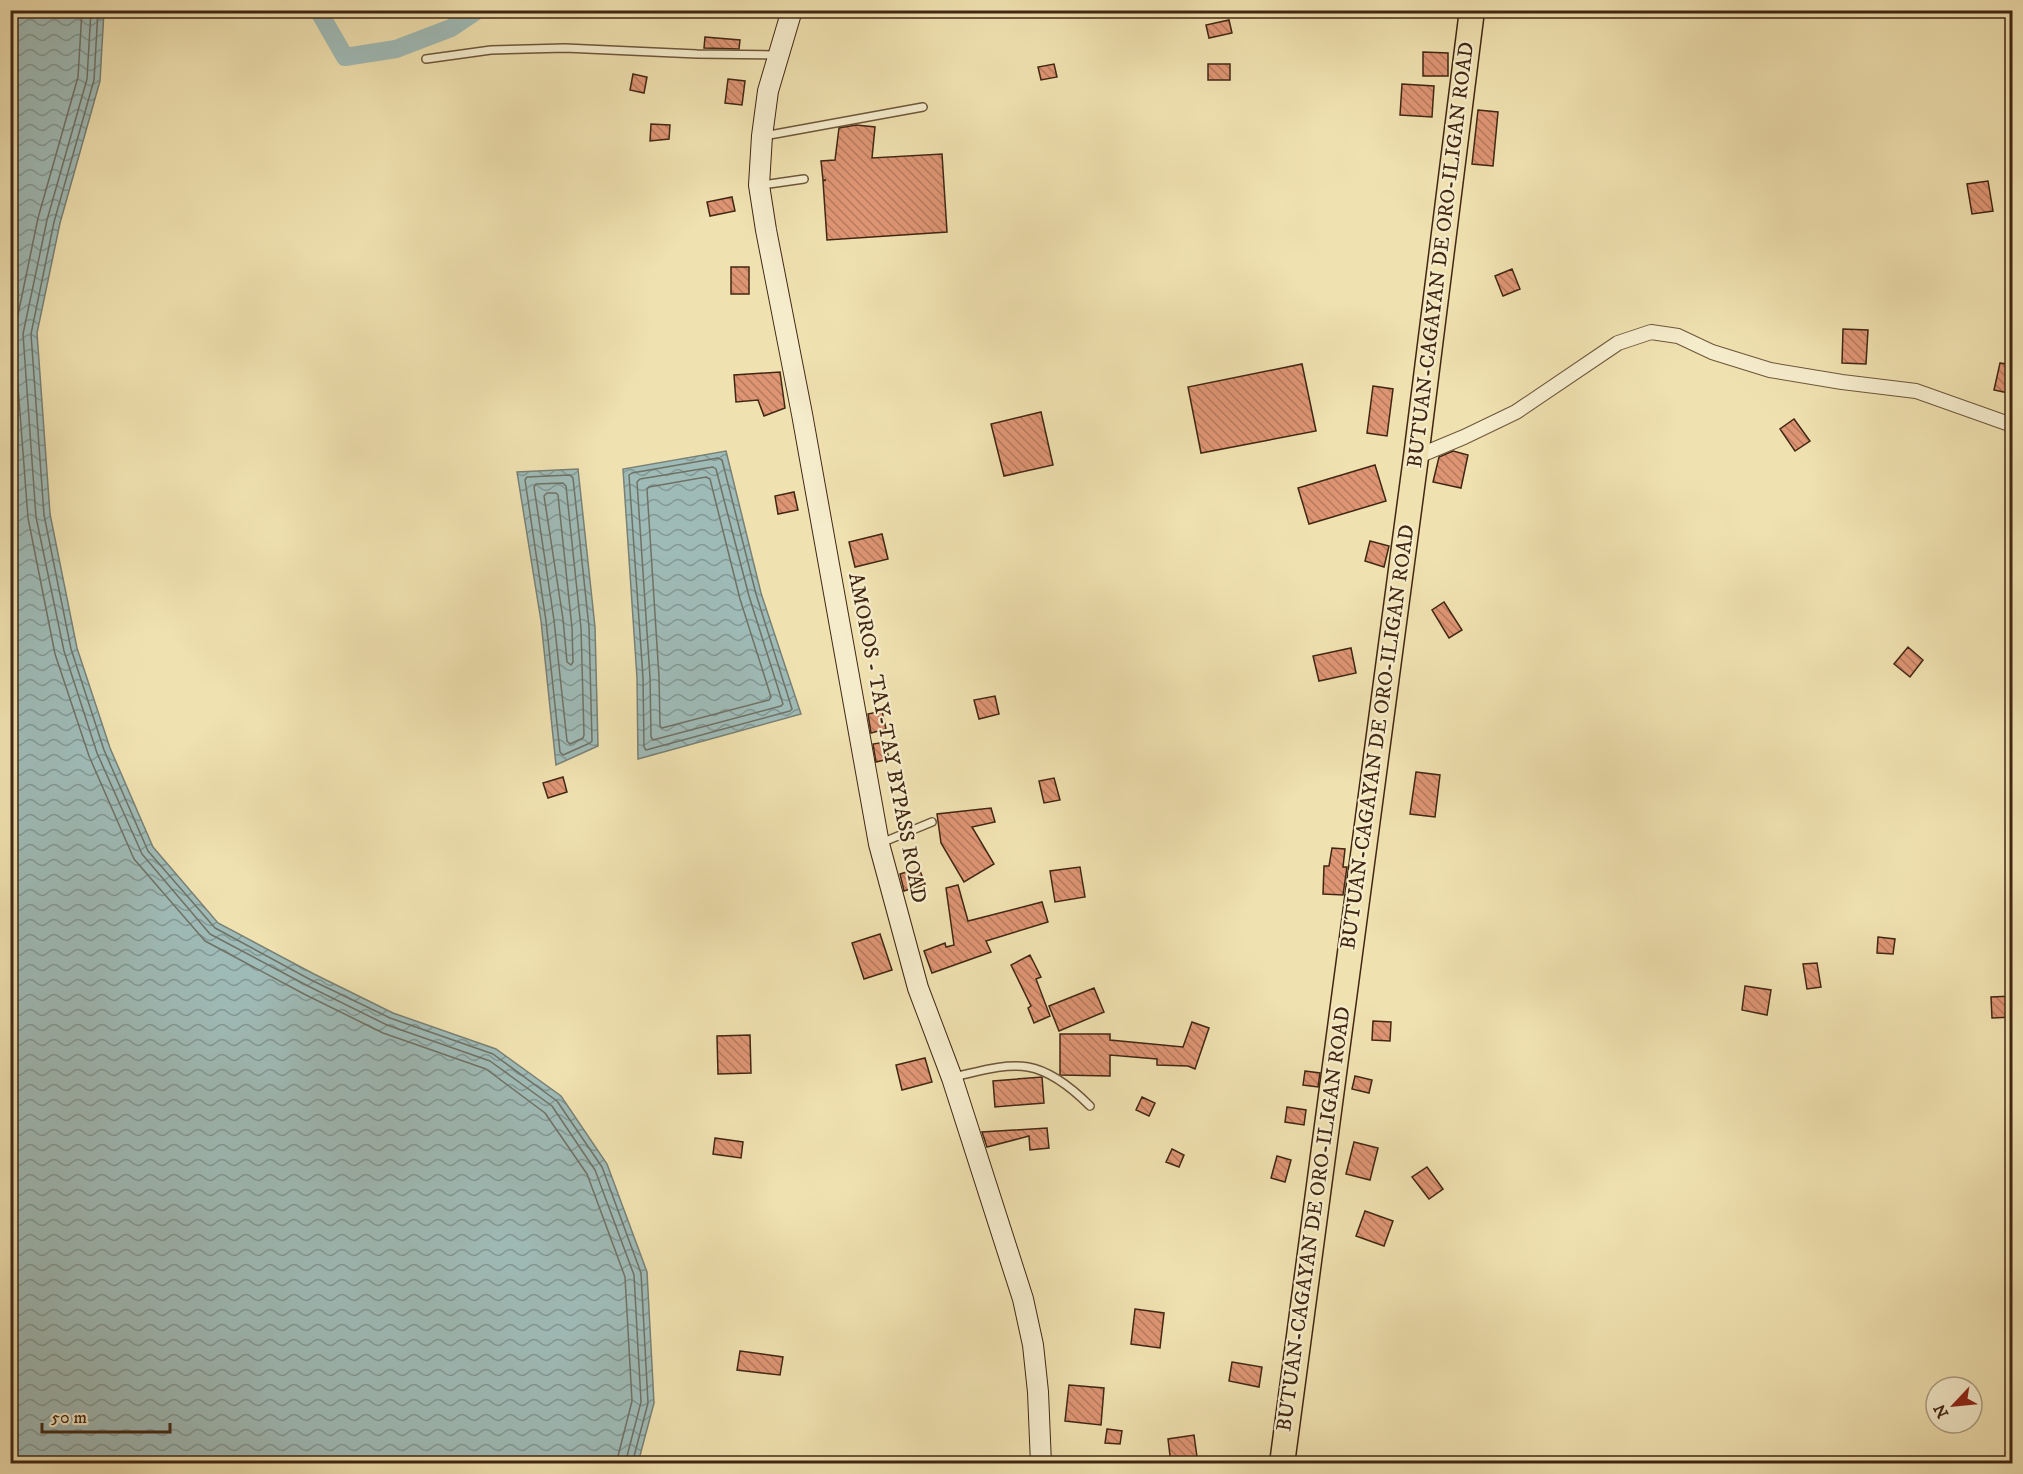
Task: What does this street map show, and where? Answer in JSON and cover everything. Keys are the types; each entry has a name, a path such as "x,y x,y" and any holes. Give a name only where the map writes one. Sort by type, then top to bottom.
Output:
{"highway":[{"name":"BUTUAN-CAGAYAN DE ORO-ILIGAN ROAD","path":"1282,1464 1416,457 1472,10"}],"street":[{"name":"AMOROS - TAY-TAY BYPASS ROAD","path":"792,10 768,91 762,136 759,185 766,230 802,414 879,844 918,988 952,1078 1023,1299 1033,1345 1038,1392 1041,1464"},
{"path":"1416,457 1516,412 1618,343 1651,332 1678,336 1712,352 1770,370 1916,391 2013,425"}],"lane":[{"path":"426,59 491,50 565,48 778,55"},
{"path":"762,136 923,107"},
{"path":"759,185 804,178"},
{"path":"879,844 933,822"},
{"path":"952,1078 996,1068 1028,1067 1066,1085 1090,1106"}],"water":[{"path":"10,11 104,11 100,81 60,223 37,333 50,514 77,648 110,748 153,847 218,923 393,1013 496,1049 561,1096 607,1164 647,1272 654,1403 638,1463 11,1463"},
{"path":"726,451 761,593 801,714 638,759 637,678 623,469"},
{"path":"578,469 595,627 598,746 556,765 541,621 517,472"}],"building":[{"path":"1229,20 1232,33 1209,38 1206,25"},
{"path":"705,37 740,40 739,49 704,48"},
{"path":"1423,52 1448,53 1448,76 1423,76"},
{"path":"1054,64 1057,77 1041,80 1038,67"},
{"path":"1208,64 1230,64 1230,80 1208,80"},
{"path":"633,74 647,77 644,93 630,90"},
{"path":"728,79 745,81 742,105 725,103"},
{"path":"1402,84 1434,86 1432,117 1400,115"},
{"path":"1478,110 1498,112 1493,166 1472,164"},
{"path":"651,124 670,125 669,139 650,141"},
{"path":"856,125 875,127 872,158 942,154 947,232 827,240 823,181 826,180 823,180 821,161 835,160 839,128"},
{"path":"1988,181 1993,211 1972,214 1967,184"},
{"path":"732,197 735,211 710,216 707,202"},
{"path":"731,267 749,267 749,294 731,294"},
{"path":"1512,269 1520,289 1503,296 1495,276"},
{"path":"1843,329 1868,330 1866,364 1842,363"},
{"path":"2000,363 2013,365 2013,394 1994,390"},
{"path":"1302,364 1316,431 1201,453 1188,387"},
{"path":"780,372 785,408 764,416 758,400 736,402 734,375"},
{"path":"1373,386 1393,389 1387,436 1367,433"},
{"path":"1041,412 1053,465 1004,476 991,424"},
{"path":"1794,419 1810,441 1795,451 1780,429"},
{"path":"1453,451 1468,455 1461,488 1433,482 1439,457"},
{"path":"1375,465 1386,501 1309,524 1298,488"},
{"path":"794,492 798,510 778,514 775,496"},
{"path":"882,534 888,559 855,567 849,542"},
{"path":"1370,541 1389,546 1384,567 1365,561"},
{"path":"1444,602 1462,630 1449,638 1432,610"},
{"path":"1908,647 1923,660 1910,677 1894,664"},
{"path":"1351,648 1356,673 1319,681 1313,656"},
{"path":"995,696 999,714 979,719 974,700"},
{"path":"882,711 886,729 871,733 868,714"},
{"path":"885,742 889,759 876,762 873,744"},
{"path":"1416,772 1440,775 1435,817 1410,814"},
{"path":"563,777 567,792 548,798 543,783"},
{"path":"1054,778 1060,800 1044,803 1039,781"},
{"path":"991,808 995,822 972,827 994,864 964,882 941,843 937,814"},
{"path":"1332,848 1345,849 1343,867 1347,867 1343,895 1323,894 1324,866 1329,866"},
{"path":"1080,867 1085,897 1055,902 1050,871"},
{"path":"919,868 925,884 904,891 900,874"},
{"path":"958,885 968,921 1042,902 1048,922 986,941 991,952 932,973 924,951 945,943 946,947 954,945 946,888"},
{"path":"880,934 892,970 864,979 852,943"},
{"path":"1878,937 1895,939 1893,954 1877,953"},
{"path":"1030,955 1041,977 1036,979 1050,1016 1034,1023 1028,1008 1031,1006 1011,965"},
{"path":"1817,963 1821,987 1807,989 1803,964"},
{"path":"1745,986 1771,990 1767,1015 1742,1010"},
{"path":"1094,988 1104,1012 1059,1031 1049,1006"},
{"path":"2013,996 2013,1017 1992,1018 1991,997"},
{"path":"1373,1021 1391,1022 1390,1041 1372,1040"},
{"path":"1192,1022 1209,1028 1195,1069 1188,1066 1157,1065 1157,1059 1110,1055 1110,1076 1060,1075 1060,1034 1110,1034 1110,1040 1183,1047"},
{"path":"750,1035 751,1073 718,1074 717,1036"},
{"path":"925,1058 932,1082 902,1090 896,1065"},
{"path":"1305,1071 1320,1073 1318,1087 1303,1085"},
{"path":"1355,1076 1372,1080 1369,1093 1352,1089"},
{"path":"1042,1077 1044,1103 995,1107 993,1081"},
{"path":"1142,1097 1155,1103 1149,1116 1136,1110"},
{"path":"1287,1107 1306,1110 1304,1125 1285,1122"},
{"path":"1047,1128 1049,1148 1030,1150 1029,1136 987,1147 982,1132"},
{"path":"715,1138 743,1142 741,1158 713,1154"},
{"path":"1354,1142 1378,1148 1370,1180 1346,1174"},
{"path":"1172,1149 1184,1155 1179,1167 1166,1162"},
{"path":"1277,1156 1291,1160 1285,1182 1271,1178"},
{"path":"1427,1167 1443,1189 1429,1199 1412,1177"},
{"path":"1365,1211 1393,1221 1384,1246 1356,1236"},
{"path":"1135,1309 1164,1313 1160,1348 1131,1344"},
{"path":"740,1351 783,1357 780,1375 737,1370"},
{"path":"1232,1362 1262,1367 1259,1387 1229,1381"},
{"path":"1069,1385 1104,1388 1101,1425 1065,1421"},
{"path":"1107,1429 1122,1431 1120,1444 1105,1443"},
{"path":"1194,1435 1198,1464 1171,1464 1168,1439"}],"waterway":[{"path":"318,10 345,57 396,49 451,28 478,10"}]}
